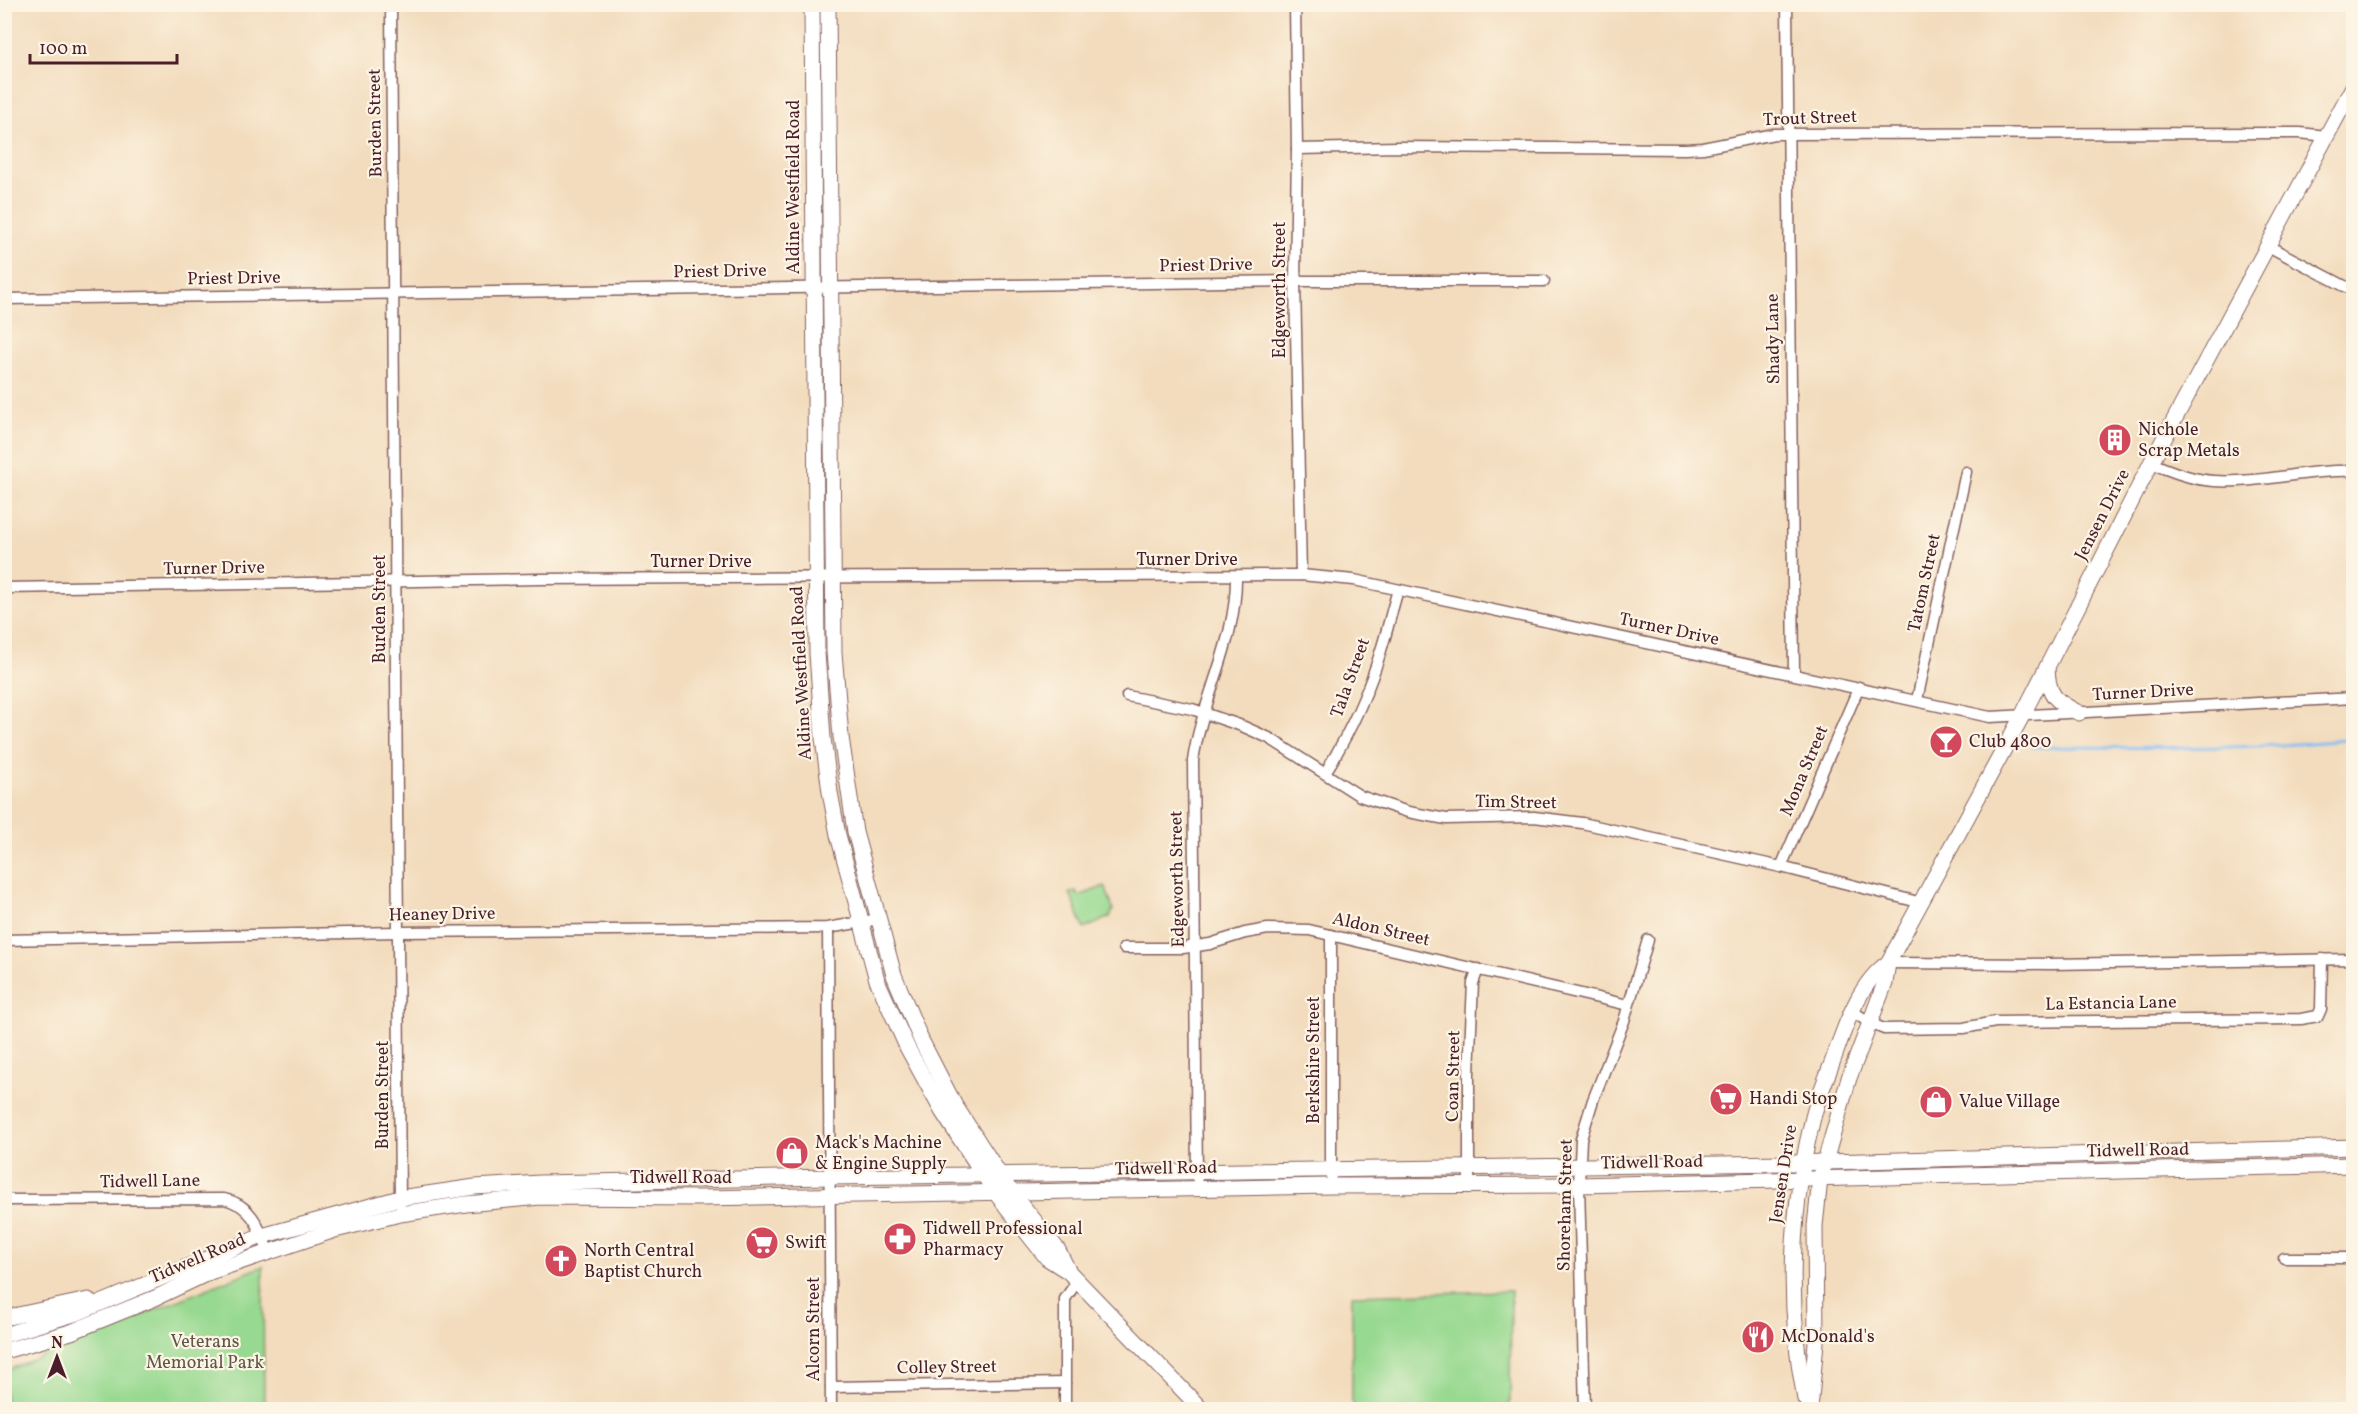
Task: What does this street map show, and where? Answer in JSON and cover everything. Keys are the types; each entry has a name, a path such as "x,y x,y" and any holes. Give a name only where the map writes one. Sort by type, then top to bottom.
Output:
{"main road":[{"name":"Aldine Westfield Road","path":"812,4 817,653 826,763 838,835 877,980 914,1043 1011,1192 1058,1250 1073,1276"},
{"name":"Aldine Westfield Road","path":"828,4 834,652 845,770 855,832 914,1043 942,1111 995,1192 1047,1258 1073,1276 1202,1410"},
{"name":"Jensen Drive","path":"1808,1410 1816,1342 1815,1226 1820,1179 1849,1078 1885,983 1888,963 2022,716 2151,463 2354,85"},
{"path":"813,137 830,137"},
{"path":"816,429 833,429"},
{"path":"2047,667 2048,687 2052,695 2061,704 2079,713"},
{"name":"Jensen Drive","path":"1808,1410 1796,1355 1793,1308 1794,1229 1800,1179 1812,1120 1852,1011 1877,971 1888,963"},
{"path":"2353,1147 2354,1165"},
{"name":"Tidwell Road","path":"4,1335 77,1313 262,1236 400,1206 466,1204 540,1190 703,1180 1580,1167 2353,1147"},
{"path":"2234,1151 2234,1168"},
{"path":"2118,1154 2119,1171"},
{"path":"2010,1157 2012,1174"},
{"path":"1932,1159 1932,1176"},
{"name":"Tidwell Road","path":"540,1190 700,1198 1332,1186 1580,1185 2354,1165"},
{"path":"700,1198 703,1180"},
{"name":"Tidwell Road","path":"4,1351 71,1332 155,1298 210,1272 400,1206"},
{"path":"4,1318 151,1283"},
{"path":"4,1362 71,1332"}],"street":[{"name":"Burden Street","path":"392,4 400,1206"},
{"name":"Edgeworth Street","path":"1295,4 1297,149 1295,281 1301,575"},
{"name":"Shady Lane","path":"1786,4 1794,674"},
{"name":"Trout Street","path":"1297,149 1411,147 1686,149 1703,148 1763,135 1788,134 2300,133 2326,136"},
{"path":"2268,246 2354,291"},
{"name":"Priest Drive","path":"4,299 1295,281 1544,281"},
{"path":"2151,463 2192,478 2212,482 2232,482 2329,471 2354,471"},
{"name":"Tatom Street","path":"1917,700 1966,472"},
{"name":"Turner Drive","path":"4,588 396,582 1301,575 1354,580 1990,717 2354,698"},
{"name":"Edgeworth Street","path":"1197,1188 1193,761 1198,732 1218,675 1231,622 1236,576"},
{"name":"Tala Street","path":"1325,773 1352,727 1382,647 1398,590"},
{"name":"Mona Street","path":"1781,867 1859,687"},
{"name":"Tim Street","path":"1127,696 1204,712 1269,738 1343,787 1360,796 1408,812 1446,819 1534,817 1564,820 1781,867 1922,903"},
{"name":"Heaney Drive","path":"4,940 399,932 828,928 879,919"},
{"name":"Alcorn Street","path":"828,928 831,1410"},
{"name":"Aldon Street","path":"1125,948 1195,946 1268,929 1287,928 1331,935 1628,1005"},
{"name":"Berkshire Street","path":"1331,935 1332,1186"},
{"name":"Shoreham Street","path":"1585,1410 1580,1167 1585,1124 1624,1020 1648,940"},
{"path":"1888,963 2354,958"},
{"name":"La Estancia Lane","path":"1852,1011 1884,1029 1964,1028 1995,1022 2301,1019 2318,1016 2321,1009 2322,959"},
{"name":"Coan Street","path":"1469,1184 1473,983 1478,969"},
{"name":"Tidwell Lane","path":"4,1200 224,1199 245,1208 255,1220 268,1251"},
{"path":"2284,1258 2354,1258"},
{"path":"1065,1410 1065,1299 1073,1276"},
{"name":"Colley Street","path":"831,1387 1065,1383"}],"green space":[{"path":"1105,886 1113,909 1110,917 1084,929 1070,893 1076,891 1079,896"},
{"name":"Veterans Memorial Park","path":"263,1266 264,1409 5,1409 5,1371"},
{"path":"1511,1291 1510,1403 1505,1409 1358,1410 1352,1402 1352,1295"}],"waterway":[{"path":"2032,747 2233,747 2354,739"}],"place":[{"name":"Nichole Scrap Metals","path":"2115,440"},
{"name":"Club 4800","path":"1946,742"},
{"name":"Handi Stop","path":"1726,1099"},
{"name":"Value Village","path":"1936,1102"},
{"name":"Mack's Machine & Engine Supply","path":"792,1153"},
{"name":"Tidwell Professional Pharmacy","path":"900,1239"},
{"name":"Swift","path":"762,1243"},
{"name":"North Central Baptist Church","path":"561,1261"},
{"name":"McDonald's","path":"1758,1337"}]}
